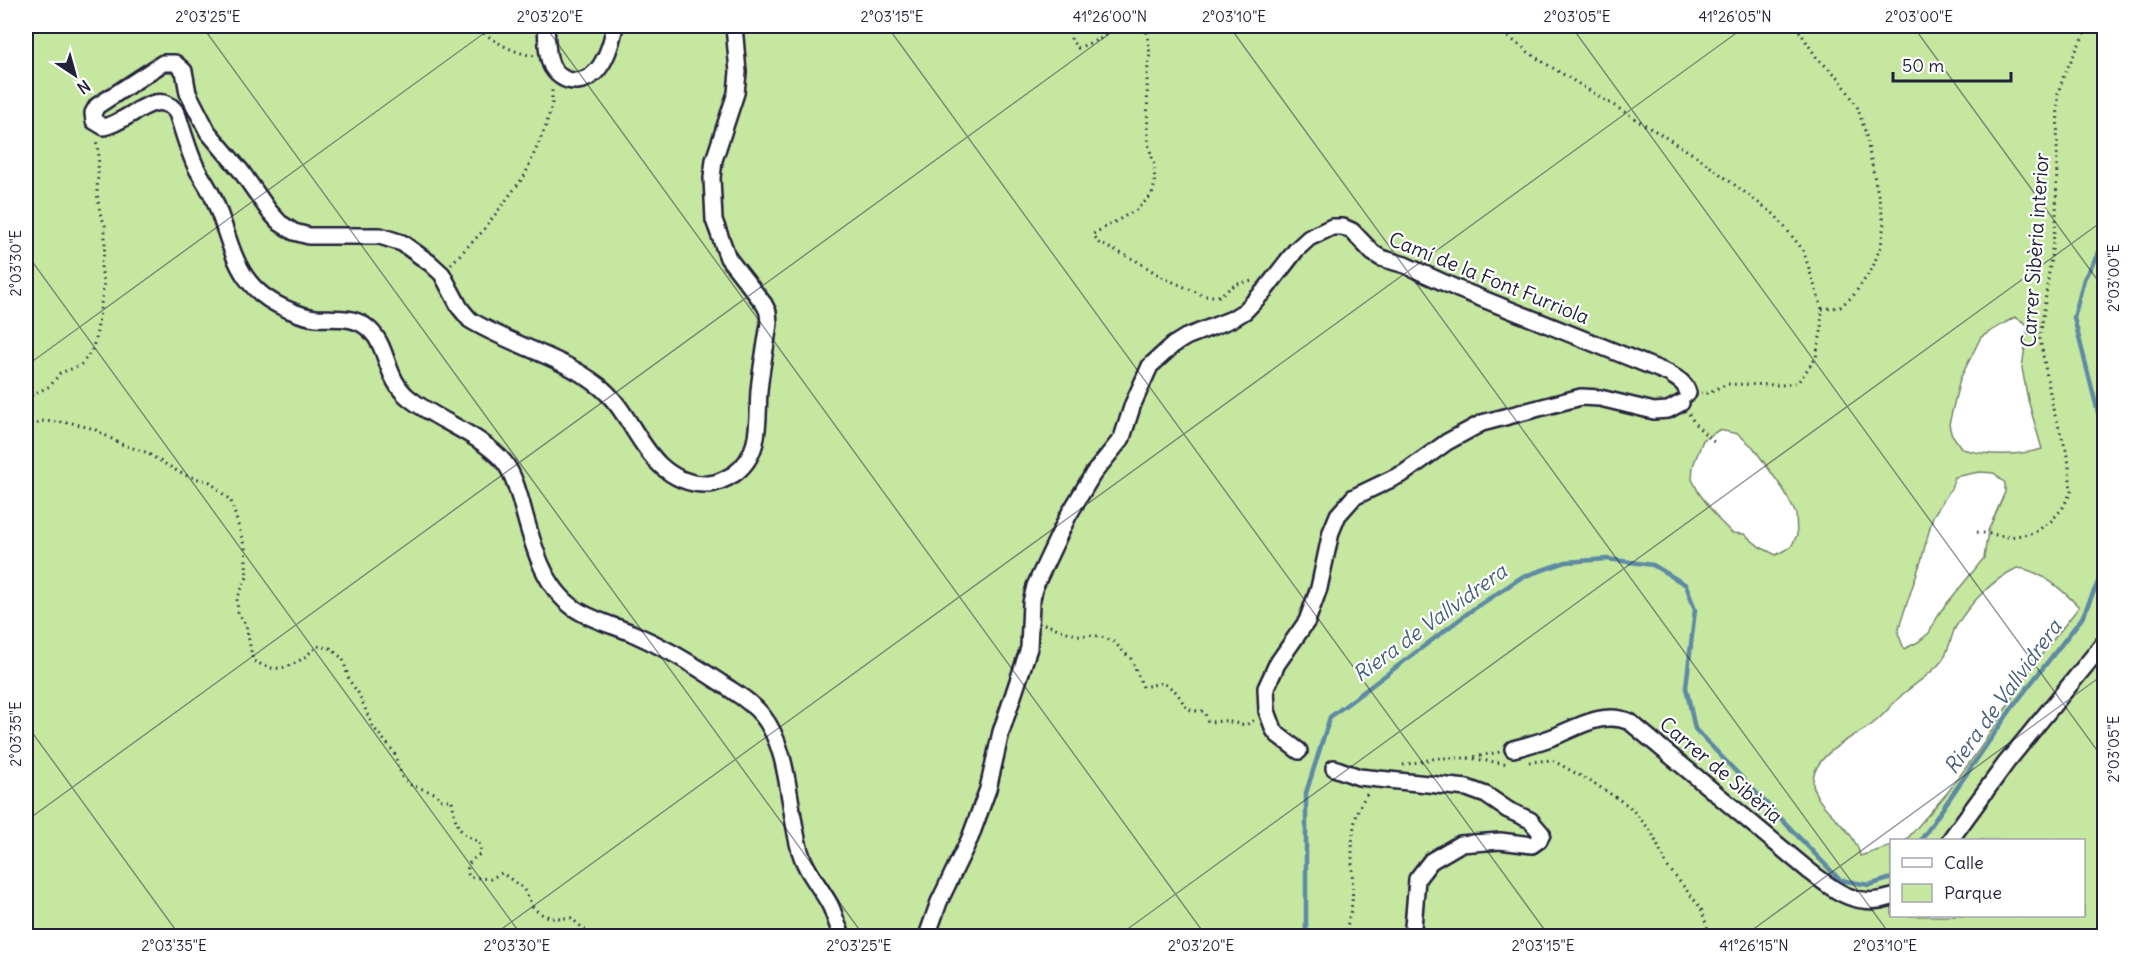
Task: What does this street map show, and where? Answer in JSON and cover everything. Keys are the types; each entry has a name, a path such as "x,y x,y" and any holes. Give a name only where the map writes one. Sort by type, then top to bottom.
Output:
{"street":[{"path":"546,26 551,62 567,81 576,83 592,75 600,67 606,56 615,26"},
{"path":"734,26 737,82 732,107 714,160 712,178 714,220 728,258 764,304 768,312 769,323 759,389 756,443 753,452 739,470 727,478 707,484 684,481 658,463 619,408 600,387 570,368 470,320 460,308 442,274 402,243 388,237 369,235 309,236 287,229 269,211 241,171 208,132 189,93 184,71 175,63 163,63 97,106 93,113 94,121 104,127 116,124 154,102 163,101 171,106 177,113 193,160 216,205 234,257 244,276 257,292 281,307 303,315 348,318 370,329 381,347 395,383 408,398 486,446 505,463 514,481 543,568 560,594 573,607 685,660 747,701 759,712 768,723 779,750 799,849 805,867 831,907 843,936"},
{"name":"Camí de la Font Furriola","path":"927,936 939,902 970,838 988,789 1001,732 1029,648 1031,603 1035,586 1068,516 1093,474 1122,438 1149,366 1179,341 1232,319 1245,311 1296,250 1309,238 1332,227 1343,227 1352,231 1381,258 1405,265 1458,289 1668,373 1686,386 1684,398"},
{"path":"1299,751 1278,735 1271,725 1266,697 1269,680 1307,621 1319,588 1331,532 1338,515 1354,497 1404,473 1447,442 1482,423 1581,397 1600,398 1654,411 1668,410 1684,398"},
{"path":"1951,839 2006,763 2104,643"},
{"name":"Carrer de Sibèria","path":"1513,756 1538,742 1598,719 1612,717 1630,722 1830,887 1857,900 1878,901 1890,898"},
{"path":"1334,768 1354,777 1467,788 1486,795 1508,810 1530,820 1542,834 1539,840 1532,845 1500,841 1460,844 1431,861 1417,879 1413,927 1415,936"}],"path":[{"path":"442,274 482,232 525,175 546,126 552,105 551,62 523,54 497,42 474,26"},
{"path":"1072,26 1071,40 1078,48 1104,36 1110,26"},
{"path":"1146,26 1150,54 1147,73 1148,143 1154,165 1155,183 1152,195 1136,210 1093,234 1099,243 1135,260 1162,277 1206,296 1219,296 1236,284 1274,278"},
{"path":"1494,26 1535,57 1696,156 1775,215 1803,250 1822,309 1821,332 1816,358 1798,382 1782,386 1727,384 1707,393 1684,398 1695,424 1716,444"},
{"path":"1796,26 1817,58 1839,78 1857,106 1866,130 1884,223 1881,246 1872,269 1853,296 1840,307 1822,309"},
{"name":"Carrer Sibèria interior","path":"1977,531 2010,537 2034,533 2051,521 2062,509 2072,492 2068,456 2053,409 2040,339 2056,220 2058,93 2071,58 2088,26"},
{"path":"26,398 50,386 60,372 80,366 91,352 96,338 104,283 101,268 105,247 105,225 100,213 98,193 99,152 94,135 98,125"},
{"path":"2101,323 2104,313"},
{"path":"26,428 41,421 72,423 94,429 121,444 146,452 184,475 210,482 231,501 245,548 247,577 237,599 238,613 246,625 253,661 271,668 290,666 305,658 317,646 330,648 343,659 349,680 359,694 373,727 394,752 402,777 411,785 437,794 440,800 452,800 456,824 466,837 478,841 481,848 480,854 469,861 466,870 469,877 490,879 502,873 523,888 533,907 540,913 552,918 571,918 591,936"},
{"path":"1030,619 1076,635 1099,636 1113,642 1131,659 1143,687 1162,683 1174,690 1182,704 1194,712 1204,711 1208,722 1225,721 1246,725 1267,711"},
{"path":"1468,758 1502,764 1513,756"},
{"path":"1345,936 1352,904 1354,829 1359,804 1379,779 1406,764 1438,758 1513,756"},
{"path":"1522,763 1552,760 1596,784 1629,806 1651,831 1667,866 1701,908 1710,936"}],"green space":[{"path":"26,26 2104,26 2104,936 26,936","holes":["2015,317 2028,325 2022,368 2028,400 2042,449 2012,454 1992,454 1962,449 1951,433 1949,424 1960,379 1981,337","1719,430 1738,434 1753,447 1783,489 1796,514 1797,535 1791,547 1776,555 1760,547 1744,534 1732,533 1719,520 1699,493 1692,479 1693,466 1703,440","1979,472 1994,473 2005,483 2005,492 1988,531 1984,558 1940,612 1929,633 1904,649 1898,633 1933,516 1951,489 1955,477","2017,568 2043,577 2079,607 2034,664 1981,747 1948,792 1907,839 2085,839 2085,917 1890,917 1890,846 1860,856 1857,845 1850,835 1819,800 1813,781 1814,773 1831,751 1874,723 1903,694 1941,662 1955,628 1967,610 1990,586"]}],"waterway":[{"name":"Riera de Vallvidrera","path":"2104,243 2084,279 2074,318 2104,436"},
{"name":"Riera de Vallvidrera","path":"1306,936 1306,793 1330,717 1472,610 1522,577 1566,562 1607,559 1653,565 1686,585 1695,610 1686,687 1695,729 1840,880 1869,885 1890,879"},
{"name":"Riera de Vallvidrera","path":"1922,839 2014,705 2082,618 2104,569"}]}
